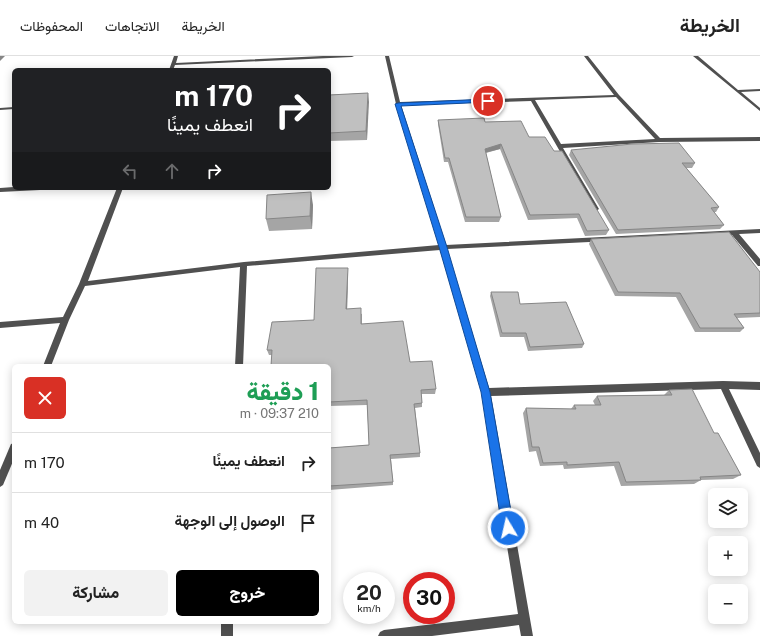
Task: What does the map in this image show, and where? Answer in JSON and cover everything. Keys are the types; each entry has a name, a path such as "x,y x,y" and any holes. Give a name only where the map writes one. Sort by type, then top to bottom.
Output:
{"street":[{"path":"172,68 176,56"},
{"path":"173,64 263,58 352,56"},
{"path":"387,56 398,104 443,247 486,392 527,636"},
{"path":"586,56 618,96 659,140"},
{"path":"695,56 760,110"},
{"path":"737,91 760,90"},
{"path":"398,104 618,96"},
{"path":"532,99 561,146 598,212"},
{"path":"0,109 12,108"},
{"path":"561,146 659,140 760,140"},
{"path":"0,190 12,189"},
{"path":"48,364 65,320 83,284 119,190"},
{"path":"83,284 244,264 443,247 611,234 760,231"},
{"path":"733,232 760,264"},
{"path":"239,364 244,264"},
{"path":"0,325 65,320"},
{"path":"486,392 722,385 760,386"},
{"path":"722,385 760,463"},
{"path":"0,482 12,452"},
{"path":"384,636 523,619"},
{"path":"227,624 227,636"}],"building":[{"path":"368,93 366,131 331,133 331,95"},
{"path":"484,118 485,122 521,121 529,137 545,137 554,151 562,151 609,230 587,231 579,214 530,215 501,144 485,149 501,217 466,217 449,158 445,158 438,120"},
{"path":"679,143 695,163 682,163 719,207 711,208 724,225 618,230 571,150 632,144"},
{"path":"311,192 310,216 266,219 267,195"},
{"path":"729,232 760,272 760,313 734,314 744,328 700,328 680,293 618,292 591,239"},
{"path":"316,268 348,268 346,309 361,308 361,324 403,321 410,362 432,361 436,389 421,390 422,403 414,404 420,453 390,455 393,482 331,486 331,448 369,445 367,400 331,402 331,364 271,364 272,350 267,350 272,322 314,320"},
{"path":"491,292 518,292 520,304 566,302 584,344 530,347 526,333 502,333"},
{"path":"692,389 714,433 718,433 741,475 700,477 701,480 626,482 619,462 567,465 567,462 543,463 539,447 532,447 526,408 576,409 574,405 601,405 597,396 672,395 669,390"}],"route":[{"path":"488,101 398,104 443,247 486,392 508,528"}]}
